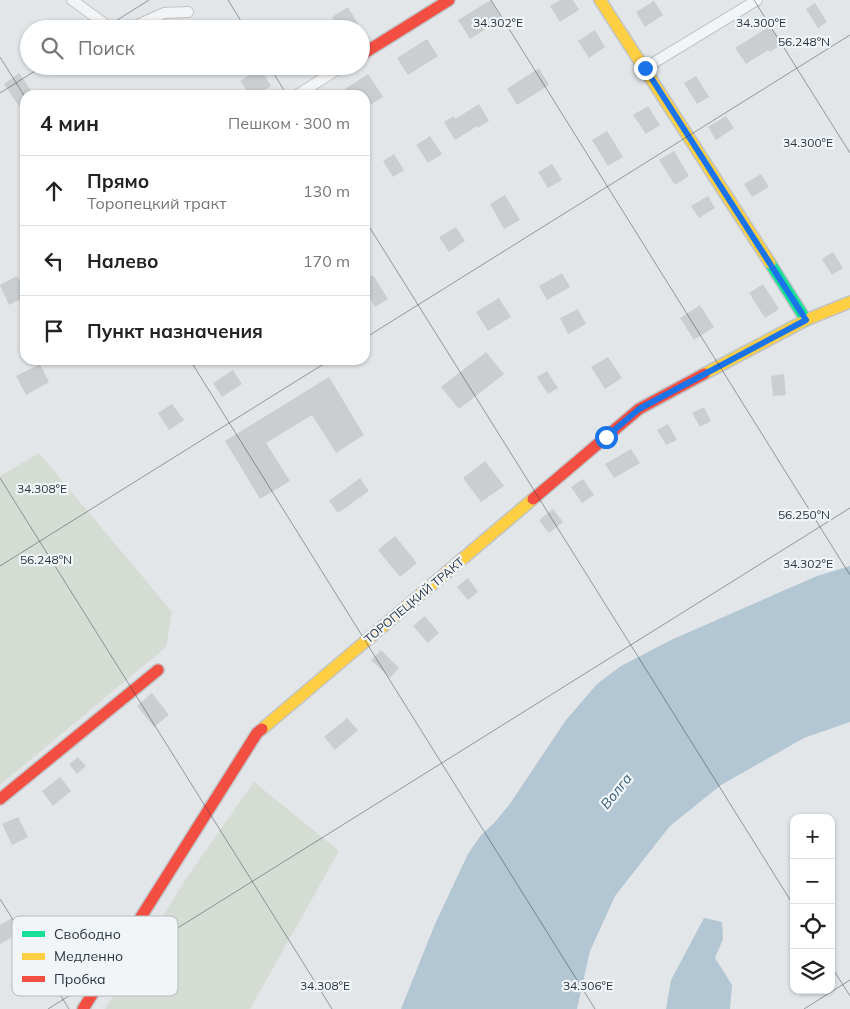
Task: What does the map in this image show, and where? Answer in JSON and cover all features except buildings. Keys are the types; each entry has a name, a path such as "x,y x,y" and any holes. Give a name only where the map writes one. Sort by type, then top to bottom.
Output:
{"main road":[{"path":"370,49 449,0"},
{"path":"600,0 806,320"},
{"name":"ТОРОПЕЦКИЙ ТРАКТ","path":"142,916 257,733 639,409 806,320 850,302"},
{"path":"0,799 158,670"},
{"name":"ТОРОПЕЦКИЙ ТРАКТ","path":"83,1009 91,996"}],"street":[{"path":"72,0 100,20"},
{"path":"645,68 757,0"},
{"path":"149,20 164,13 188,12"},
{"path":"305,90 329,75"}],"shaded area":[{"path":"39,453 172,612 166,647 0,785 0,476"},
{"path":"254,782 339,851 250,1009 105,1009 113,996 178,996 178,916 163,916 187,877"}],"water":[{"name":"Волга","path":"850,566 850,722 804,738 721,785 670,826 615,896 590,951 577,1009 401,1009 435,924 468,854 481,835 509,805 566,720 597,684 621,666 671,640 817,576"},
{"path":"704,918 722,922 723,939 715,958 732,985 730,1009 666,1009 671,980"}],"traffic: fast":[{"path":"770,263 806,320"}],"traffic: slow":[{"path":"600,0 770,263"},
{"path":"704,374 806,320 850,302"},
{"path":"262,729 533,499"}],"traffic: jam":[{"path":"370,49 449,0"},
{"path":"533,499 639,409 704,374"},
{"path":"0,799 158,670"},
{"path":"142,916 257,733 262,729"},
{"path":"83,1009 91,996"}],"route":[{"path":"606,437 639,409 806,320 645,68"}]}
